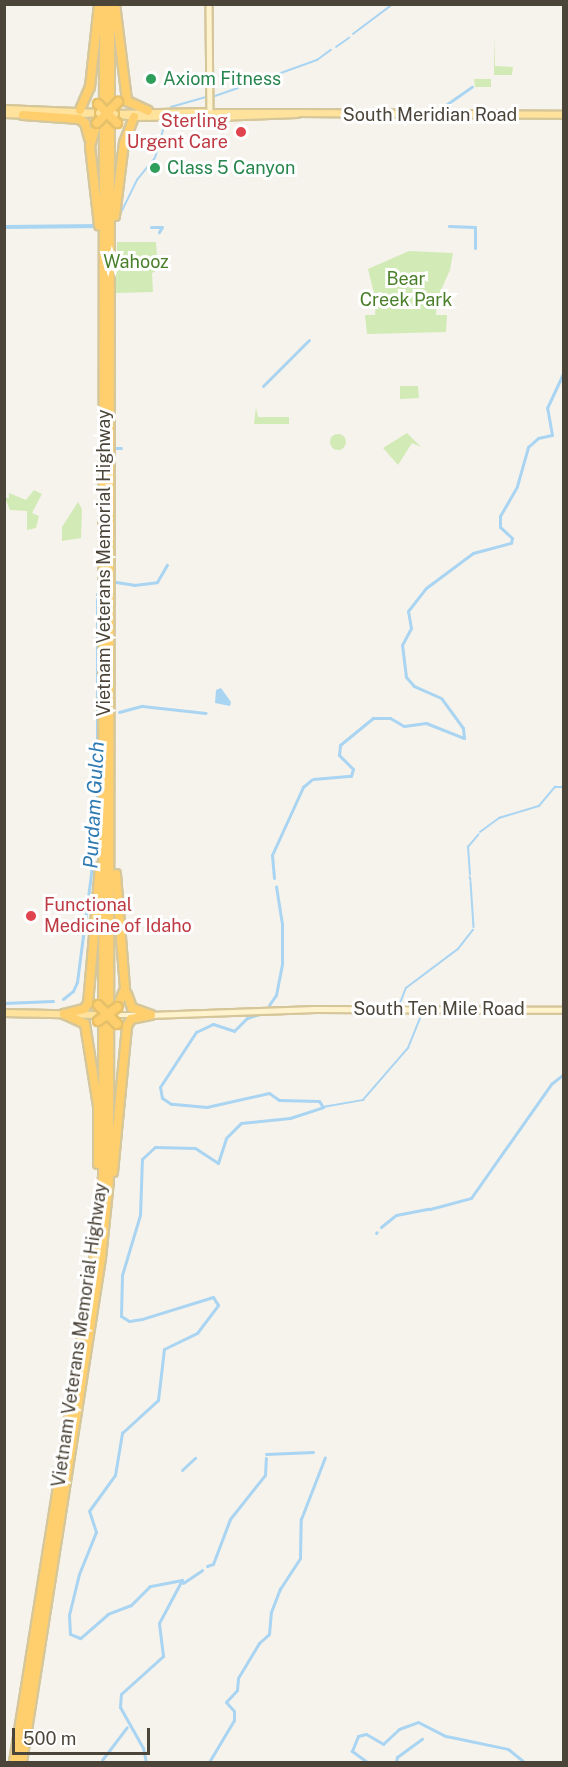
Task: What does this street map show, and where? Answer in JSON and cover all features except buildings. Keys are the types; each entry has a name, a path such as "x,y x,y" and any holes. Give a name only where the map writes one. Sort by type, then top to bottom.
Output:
{"highway":[{"path":"80,110 90,87 99,4"},
{"name":"Vietnam Veterans Memorial Highway","path":"14,1762 79,1357 103,1177 104,4"},
{"name":"Vietnam Veterans Memorial Highway","path":"22,1762 106,1212 111,1075 110,4"},
{"path":"115,4 127,101 148,111"},
{"path":"90,146 97,123 118,102 123,76"},
{"path":"90,87 98,104 117,123 124,142"},
{"path":"24,113 82,121 90,146 105,283"},
{"path":"111,295 124,142 134,117"},
{"path":"111,678 116,888 125,982 129,1006 153,1015"},
{"path":"101,1017 91,992 91,979 104,830"},
{"path":"64,1014 86,1007 91,979"},
{"path":"90,1045 90,1033 101,1017 117,1011 125,996 125,982"},
{"path":"64,1014 85,1024 98,1106 98,1177 79,1357"},
{"path":"106,1212 128,1022 153,1015"},
{"path":"101,1017 117,1024 124,1050"}],"main road":[{"path":"209,4 210,114"},
{"name":"South Meridian Road","path":"24,113 80,110 134,117 210,114 564,116"},
{"name":"South Meridian Road","path":"6,111 107,114 148,111 210,114"},
{"name":"South Ten Mile Road","path":"117,1011 167,1015 265,1009 564,1010"},
{"path":"4,1015 64,1014 101,1017"}],"green space":[{"path":"494,34 495,66 513,67 512,75 494,75"},
{"path":"474,79 491,79 491,87 475,87"},
{"name":"Wahooz","path":"117,242 156,242 158,270 152,273 153,292 115,293"},
{"name":"Bear Creek Park","path":"409,251 453,253 450,270 437,299 436,315 447,315 446,332 367,334 365,315 375,315 376,301 368,269"},
{"path":"400,386 418,386 419,398 400,399"},
{"path":"256,407 258,417 289,417 289,424 254,424"},
{"path":"407,433 421,447 412,443 398,465 383,448"},
{"path":"338,434 344,436 346,442 344,448 338,450 332,448 330,442 332,436"},
{"path":"34,490 42,494 32,513 39,516 36,528 27,530 27,511 10,510 5,498 9,498 9,493 26,500"},
{"path":"78,502 82,509 81,538 62,541 62,527"}],"water":[{"path":"221,688 231,702 230,706 215,703 216,690"}],"waterway":[{"path":"353,34 393,4"},
{"path":"336,47 349,38"},
{"path":"242,87 317,60 331,50"},
{"path":"440,109 472,87"},
{"path":"215,96 238,88"},
{"path":"171,107 206,97"},
{"path":"117,221 137,180 155,158 166,120"},
{"path":"4,227 99,226"},
{"path":"449,226 475,227 475,248"},
{"path":"151,227 162,227 159,232"},
{"path":"263,386 309,340"},
{"path":"313,779 351,776 353,769 339,755 340,745 373,718 390,718 404,726 426,723 464,738 463,728 441,698 414,686 406,677 402,645 411,628 408,611 426,588 473,553 511,543 512,538 500,527 500,516 517,486 528,447 538,438 552,435 547,408 564,372"},
{"path":"116,448 121,448"},
{"path":"116,582 134,585 157,582 167,565"},
{"name":"Purdam Gulch","path":"63,999 73,991 77,982 97,828 97,594"},
{"name":"Purdam Gulch","path":"119,712 142,706 206,713"},
{"path":"274,878 272,855 303,787 311,780"},
{"path":"480,832 499,818 539,806 555,787 564,787"},
{"path":"470,875 468,847 478,835"},
{"path":"471,882 474,927"},
{"path":"269,1005 276,995 282,963 282,924 276,886"},
{"path":"399,1006 406,988 458,949 473,930"},
{"name":"Purdam Gulch","path":"4,1003 53,1001"},
{"path":"146,1762 143,1748 120,1707 121,1694 163,1656 159,1623 182,1580 150,1586 131,1605 108,1614 80,1638 70,1634 69,1615 79,1574 96,1532 89,1511 115,1475 122,1433 158,1400 164,1349 197,1333 218,1305 213,1297 142,1319 129,1321 121,1316 122,1275 140,1215 142,1159 155,1147 195,1148 218,1163 226,1138 241,1123 290,1118 323,1107 319,1101 279,1100 269,1093 207,1107 171,1104 162,1098 160,1087 196,1032 213,1024 234,1031 247,1018 262,1013"},
{"path":"323,1107 363,1100 408,1048 421,1016"},
{"path":"430,1209 471,1198 551,1084 564,1074"},
{"path":"381,1227 396,1215 428,1209"},
{"path":"266,1454 313,1452"},
{"path":"209,1762 234,1720 234,1711 226,1702 237,1690 238,1678 259,1643 269,1634 271,1612 280,1589 300,1558 301,1519 325,1457"},
{"path":"182,1470 195,1458"},
{"path":"207,1566 213,1564 230,1519 265,1475 266,1458"},
{"path":"183,1583 202,1570"},
{"path":"367,1762 352,1751 358,1736 366,1734 383,1744 399,1729 418,1722 446,1736 508,1749 524,1762"},
{"path":"102,1760 127,1727"},
{"path":"396,1762 397,1757 422,1739"}],"place":[{"name":"Axiom Fitness","path":"151,79"},
{"name":"Sterling Urgent Care","path":"241,132"},
{"name":"Class 5 Canyon","path":"155,168"},
{"name":"Functional Medicine of Idaho","path":"31,916"}]}
